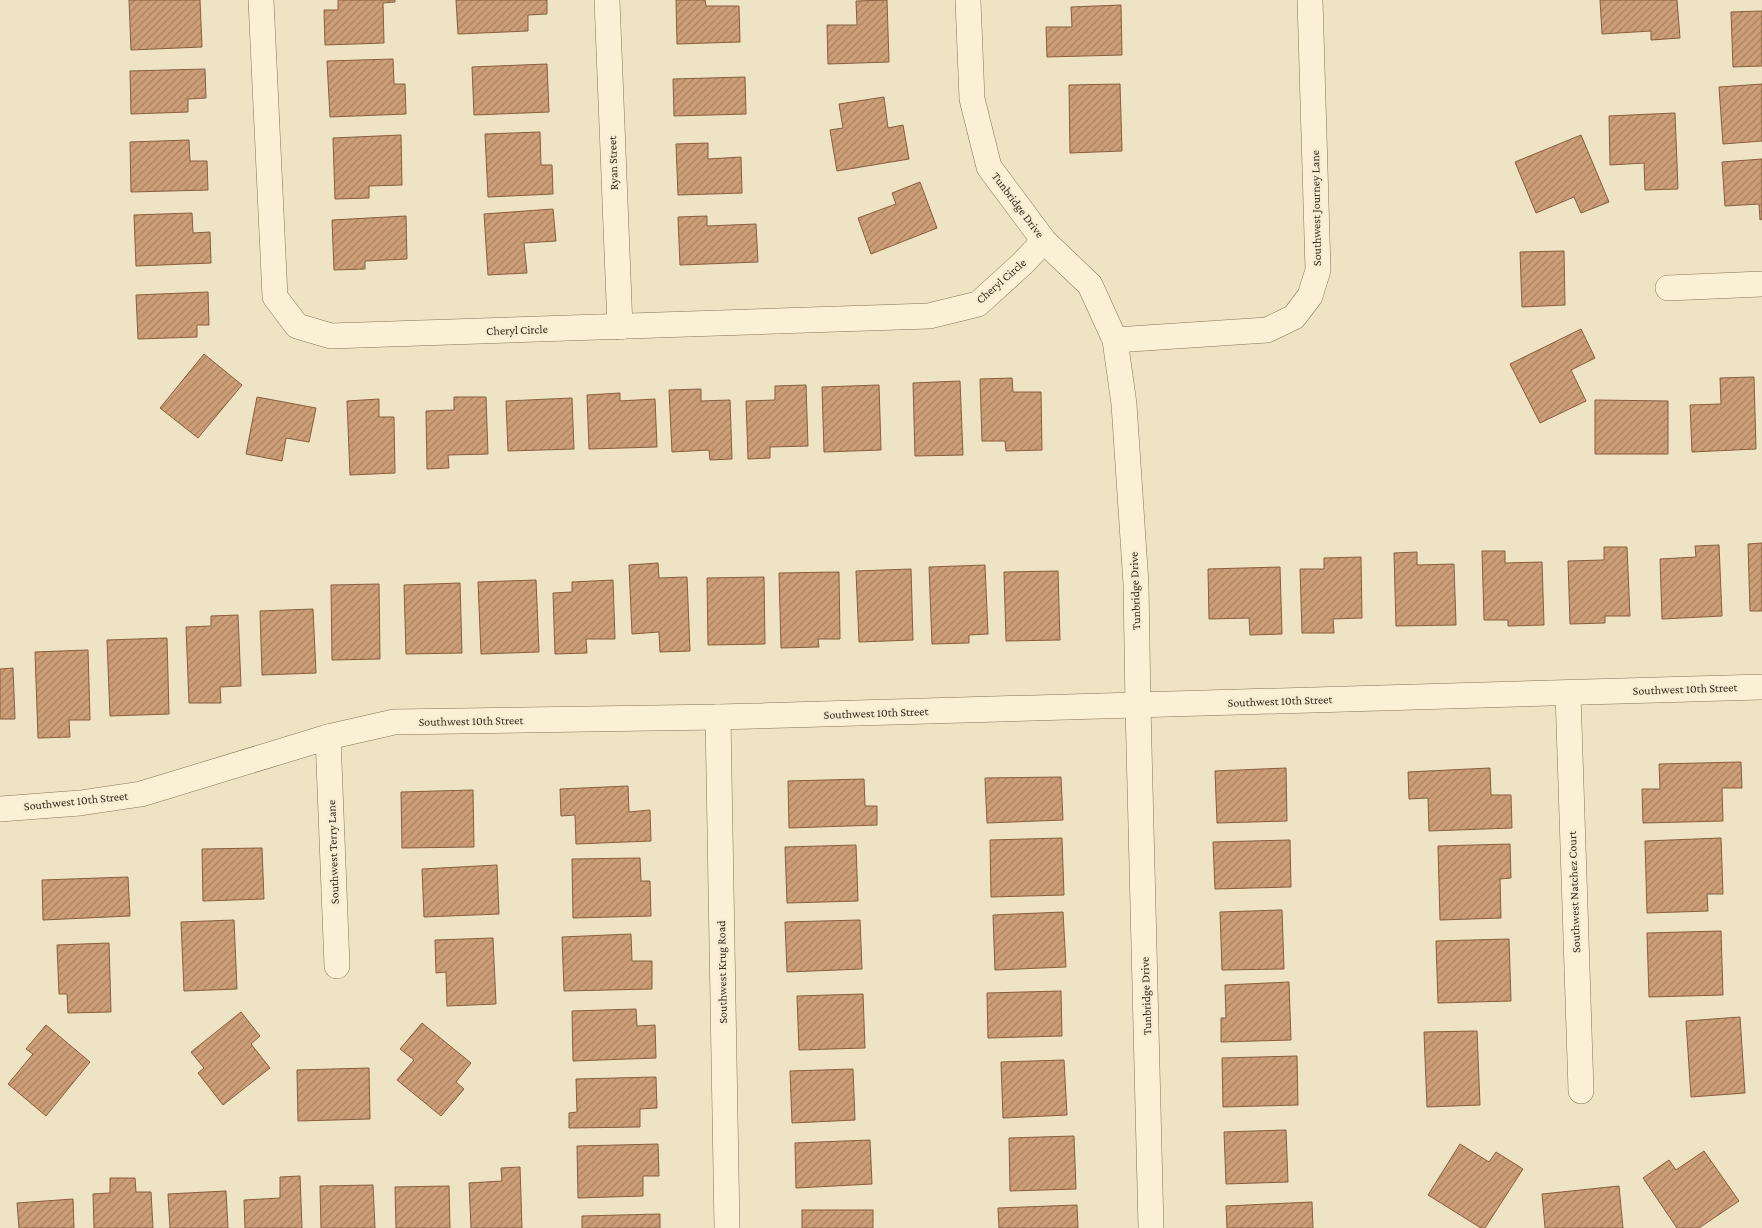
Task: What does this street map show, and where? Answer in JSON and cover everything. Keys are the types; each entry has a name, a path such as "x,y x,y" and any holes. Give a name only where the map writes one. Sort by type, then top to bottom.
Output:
{"street":[{"name":"Cheryl Circle","path":"261,0 274,297 297,326 331,336 929,316 978,304 1022,264 1044,240"},
{"name":"Ryan Street","path":"607,0 620,326"},
{"name":"Tunbridge Drive","path":"968,0 972,99 990,167 1044,240 1090,285 1115,340 1124,404 1136,584 1151,1228"},
{"name":"Southwest Journey Lane","path":"1115,340 1268,330 1294,317 1310,296 1318,270 1310,0"},
{"path":"1668,288 1762,284"},
{"name":"Southwest 10th Street","path":"0,809 80,803 141,794 328,737 394,722 718,717 1762,687"},
{"name":"Southwest Natchez Court","path":"1568,693 1581,1091"},
{"name":"Southwest Krug Road","path":"718,717 727,1228"},
{"name":"Southwest Terry Lane","path":"328,737 337,966"}],"building":[{"path":"129,0 200,0 202,47 131,50"},
{"path":"338,0 395,0 395,2 383,3 384,43 325,45 324,10 338,10"},
{"path":"456,0 547,0 547,14 528,15 528,31 458,34"},
{"path":"676,0 705,0 706,6 739,6 740,42 677,44"},
{"path":"887,0 889,62 828,64 827,25 857,25 856,1"},
{"path":"1600,0 1677,0 1680,38 1651,40 1651,31 1602,34"},
{"path":"1121,5 1122,55 1047,57 1046,27 1072,27 1071,7"},
{"path":"1762,11 1762,66 1733,67 1731,12"},
{"path":"393,59 394,84 405,84 406,114 330,117 327,61"},
{"path":"547,64 549,112 474,115 472,67"},
{"path":"205,69 206,98 188,99 188,112 131,114 130,71"},
{"path":"745,77 746,114 674,116 673,79"},
{"path":"1120,84 1122,151 1070,153 1069,85"},
{"path":"1762,84 1762,141 1723,144 1719,87"},
{"path":"884,97 888,128 903,125 909,159 837,171 830,130 843,128 839,104"},
{"path":"1675,113 1678,189 1645,190 1644,163 1610,165 1609,116"},
{"path":"540,132 541,165 552,165 553,194 488,197 485,134"},
{"path":"401,135 402,185 369,186 369,198 335,199 333,138"},
{"path":"1581,135 1609,202 1581,213 1574,197 1536,213 1515,162"},
{"path":"189,140 190,161 207,161 208,190 131,192 130,142"},
{"path":"708,143 708,159 741,157 742,193 678,195 676,144"},
{"path":"1762,159 1762,219 1760,220 1759,204 1725,206 1722,162"},
{"path":"920,182 937,228 871,254 858,218 896,204 892,193"},
{"path":"553,209 556,241 524,243 527,273 488,275 484,214"},
{"path":"192,213 193,233 210,232 211,263 136,266 134,215"},
{"path":"406,216 407,259 365,261 365,269 334,270 332,220"},
{"path":"707,216 707,226 756,224 758,262 680,265 678,217"},
{"path":"1564,251 1565,305 1522,307 1520,252"},
{"path":"208,292 209,325 197,325 197,337 138,339 136,295"},
{"path":"1581,329 1595,358 1571,370 1586,401 1540,423 1510,364"},
{"path":"204,354 242,385 198,438 160,408"},
{"path":"1754,377 1756,449 1692,452 1690,405 1721,404 1720,378"},
{"path":"1012,378 1013,392 1041,392 1042,450 1006,451 1005,441 982,441 980,379"},
{"path":"960,381 963,455 915,456 913,383"},
{"path":"806,385 808,446 770,447 770,458 748,459 746,401 775,400 775,386"},
{"path":"879,385 881,450 824,452 822,387"},
{"path":"701,389 701,401 730,400 732,459 710,460 709,450 672,452 669,390"},
{"path":"620,393 620,401 655,399 657,447 589,449 587,395"},
{"path":"257,397 316,408 309,442 286,438 282,461 246,454"},
{"path":"454,397 486,397 488,454 448,455 449,468 427,469 426,411 454,410"},
{"path":"572,398 574,449 508,451 506,401"},
{"path":"379,399 379,417 394,417 395,473 350,475 347,401"},
{"path":"1595,400 1668,401 1668,454 1595,454"},
{"path":"1762,543 1762,611 1750,611 1748,544"},
{"path":"1719,545 1722,616 1662,619 1660,559 1696,557 1695,546"},
{"path":"1604,547 1627,547 1630,616 1605,616 1605,623 1570,624 1568,561 1604,560"},
{"path":"1482,551 1505,551 1505,563 1542,562 1544,625 1508,626 1508,620 1484,620"},
{"path":"1417,552 1417,565 1454,564 1456,625 1396,626 1394,553"},
{"path":"1361,557 1362,618 1333,619 1334,633 1302,633 1300,569 1324,569 1324,558"},
{"path":"658,563 659,578 687,577 690,651 660,652 659,632 632,634 629,565"},
{"path":"985,565 988,634 969,635 969,643 932,644 929,567"},
{"path":"1280,567 1282,634 1250,635 1249,618 1209,619 1208,569"},
{"path":"911,569 913,640 859,642 856,571"},
{"path":"1058,571 1060,640 1006,641 1004,572"},
{"path":"839,572 840,639 818,639 819,647 781,648 779,573"},
{"path":"764,577 765,644 708,645 707,578"},
{"path":"536,580 539,652 481,654 478,582"},
{"path":"613,580 615,639 586,639 587,653 555,654 553,593 572,592 572,582"},
{"path":"460,583 462,653 406,654 404,585"},
{"path":"379,584 380,659 332,660 331,585"},
{"path":"313,609 316,673 262,675 260,611"},
{"path":"238,615 241,686 220,687 221,703 189,703 186,627 211,626 211,616"},
{"path":"167,638 169,714 110,716 107,640"},
{"path":"88,650 90,720 69,720 70,737 38,738 35,652"},
{"path":"13,668 15,719 0,719 0,669"},
{"path":"1741,762 1742,788 1722,788 1723,821 1643,823 1642,789 1660,789 1659,764"},
{"path":"1286,768 1287,821 1217,823 1215,771"},
{"path":"1490,768 1491,795 1511,795 1512,828 1429,831 1428,798 1409,799 1408,772"},
{"path":"1061,777 1063,820 987,823 985,778"},
{"path":"864,779 865,806 877,806 877,825 789,828 788,781"},
{"path":"628,786 629,812 650,810 651,841 576,844 575,815 561,816 560,789"},
{"path":"473,790 474,847 402,848 401,792"},
{"path":"1062,838 1064,895 991,897 990,840"},
{"path":"1721,838 1723,894 1707,894 1708,911 1647,913 1645,841"},
{"path":"1290,840 1291,887 1215,889 1213,842"},
{"path":"1510,844 1511,878 1500,879 1501,918 1440,920 1438,846"},
{"path":"856,845 858,901 787,903 785,847"},
{"path":"262,848 264,899 203,901 202,849"},
{"path":"640,858 641,881 650,881 651,916 573,918 572,859"},
{"path":"497,865 499,914 424,917 422,869"},
{"path":"128,877 130,916 43,920 42,880"},
{"path":"1282,910 1284,969 1222,970 1220,912"},
{"path":"1063,912 1066,967 995,970 993,915"},
{"path":"234,920 237,989 184,991 181,922"},
{"path":"860,920 862,969 787,972 785,922"},
{"path":"1721,931 1723,995 1649,997 1647,933"},
{"path":"631,934 632,961 652,961 652,989 564,991 562,937"},
{"path":"493,938 496,1004 447,1006 446,972 436,973 435,940"},
{"path":"1509,939 1511,1001 1438,1003 1436,941"},
{"path":"109,943 111,1012 68,1013 67,994 59,994 57,945"},
{"path":"1289,982 1291,1040 1221,1042 1221,1018 1226,1018 1225,985"},
{"path":"1061,991 1062,1036 988,1038 987,993"},
{"path":"863,994 865,1048 799,1050 797,996"},
{"path":"636,1009 637,1026 655,1025 656,1058 573,1061 572,1011"},
{"path":"241,1012 260,1036 251,1044 270,1068 223,1105 198,1073 204,1068 191,1052"},
{"path":"1740,1017 1745,1093 1691,1097 1686,1021"},
{"path":"422,1023 471,1063 456,1082 464,1089 441,1116 397,1080 414,1060 400,1049"},
{"path":"46,1025 90,1062 46,1116 8,1084 33,1054 26,1049"},
{"path":"1477,1031 1480,1105 1427,1107 1424,1032"},
{"path":"1297,1056 1298,1105 1223,1107 1222,1058"},
{"path":"1064,1060 1067,1115 1003,1118 1001,1062"},
{"path":"369,1068 370,1119 298,1121 297,1070"},
{"path":"853,1069 855,1120 792,1123 790,1071"},
{"path":"656,1077 657,1108 640,1109 640,1127 569,1128 569,1113 577,1112 576,1079"},
{"path":"1286,1130 1288,1182 1226,1184 1224,1132"},
{"path":"1074,1136 1076,1189 1010,1191 1009,1138"},
{"path":"870,1140 872,1184 796,1188 795,1143"},
{"path":"658,1144 659,1176 643,1176 643,1196 578,1198 577,1146"},
{"path":"1460,1144 1489,1162 1496,1152 1523,1169 1485,1228 1481,1228 1428,1195"},
{"path":"1704,1151 1739,1201 1699,1228 1677,1228 1643,1178 1669,1160 1676,1170"},
{"path":"520,1167 522,1228 471,1228 469,1183 502,1181 501,1168"},
{"path":"300,1176 302,1228 245,1228 244,1200 280,1198 280,1177"},
{"path":"110,1178 135,1178 136,1192 151,1192 153,1228 94,1228 93,1194 110,1193"},
{"path":"373,1185 375,1228 321,1228 320,1186"},
{"path":"449,1186 450,1228 396,1228 395,1187"},
{"path":"1619,1186 1623,1228 1545,1228 1542,1194"},
{"path":"226,1191 228,1228 170,1228 168,1194"},
{"path":"73,1199 74,1228 19,1228 17,1203"},
{"path":"1312,1202 1313,1228 1227,1228 1226,1206"},
{"path":"1077,1205 1078,1228 999,1228 998,1208"},
{"path":"802,1210 873,1210 873,1228 802,1228"},
{"path":"660,1214 660,1228 582,1228 582,1216"}]}
